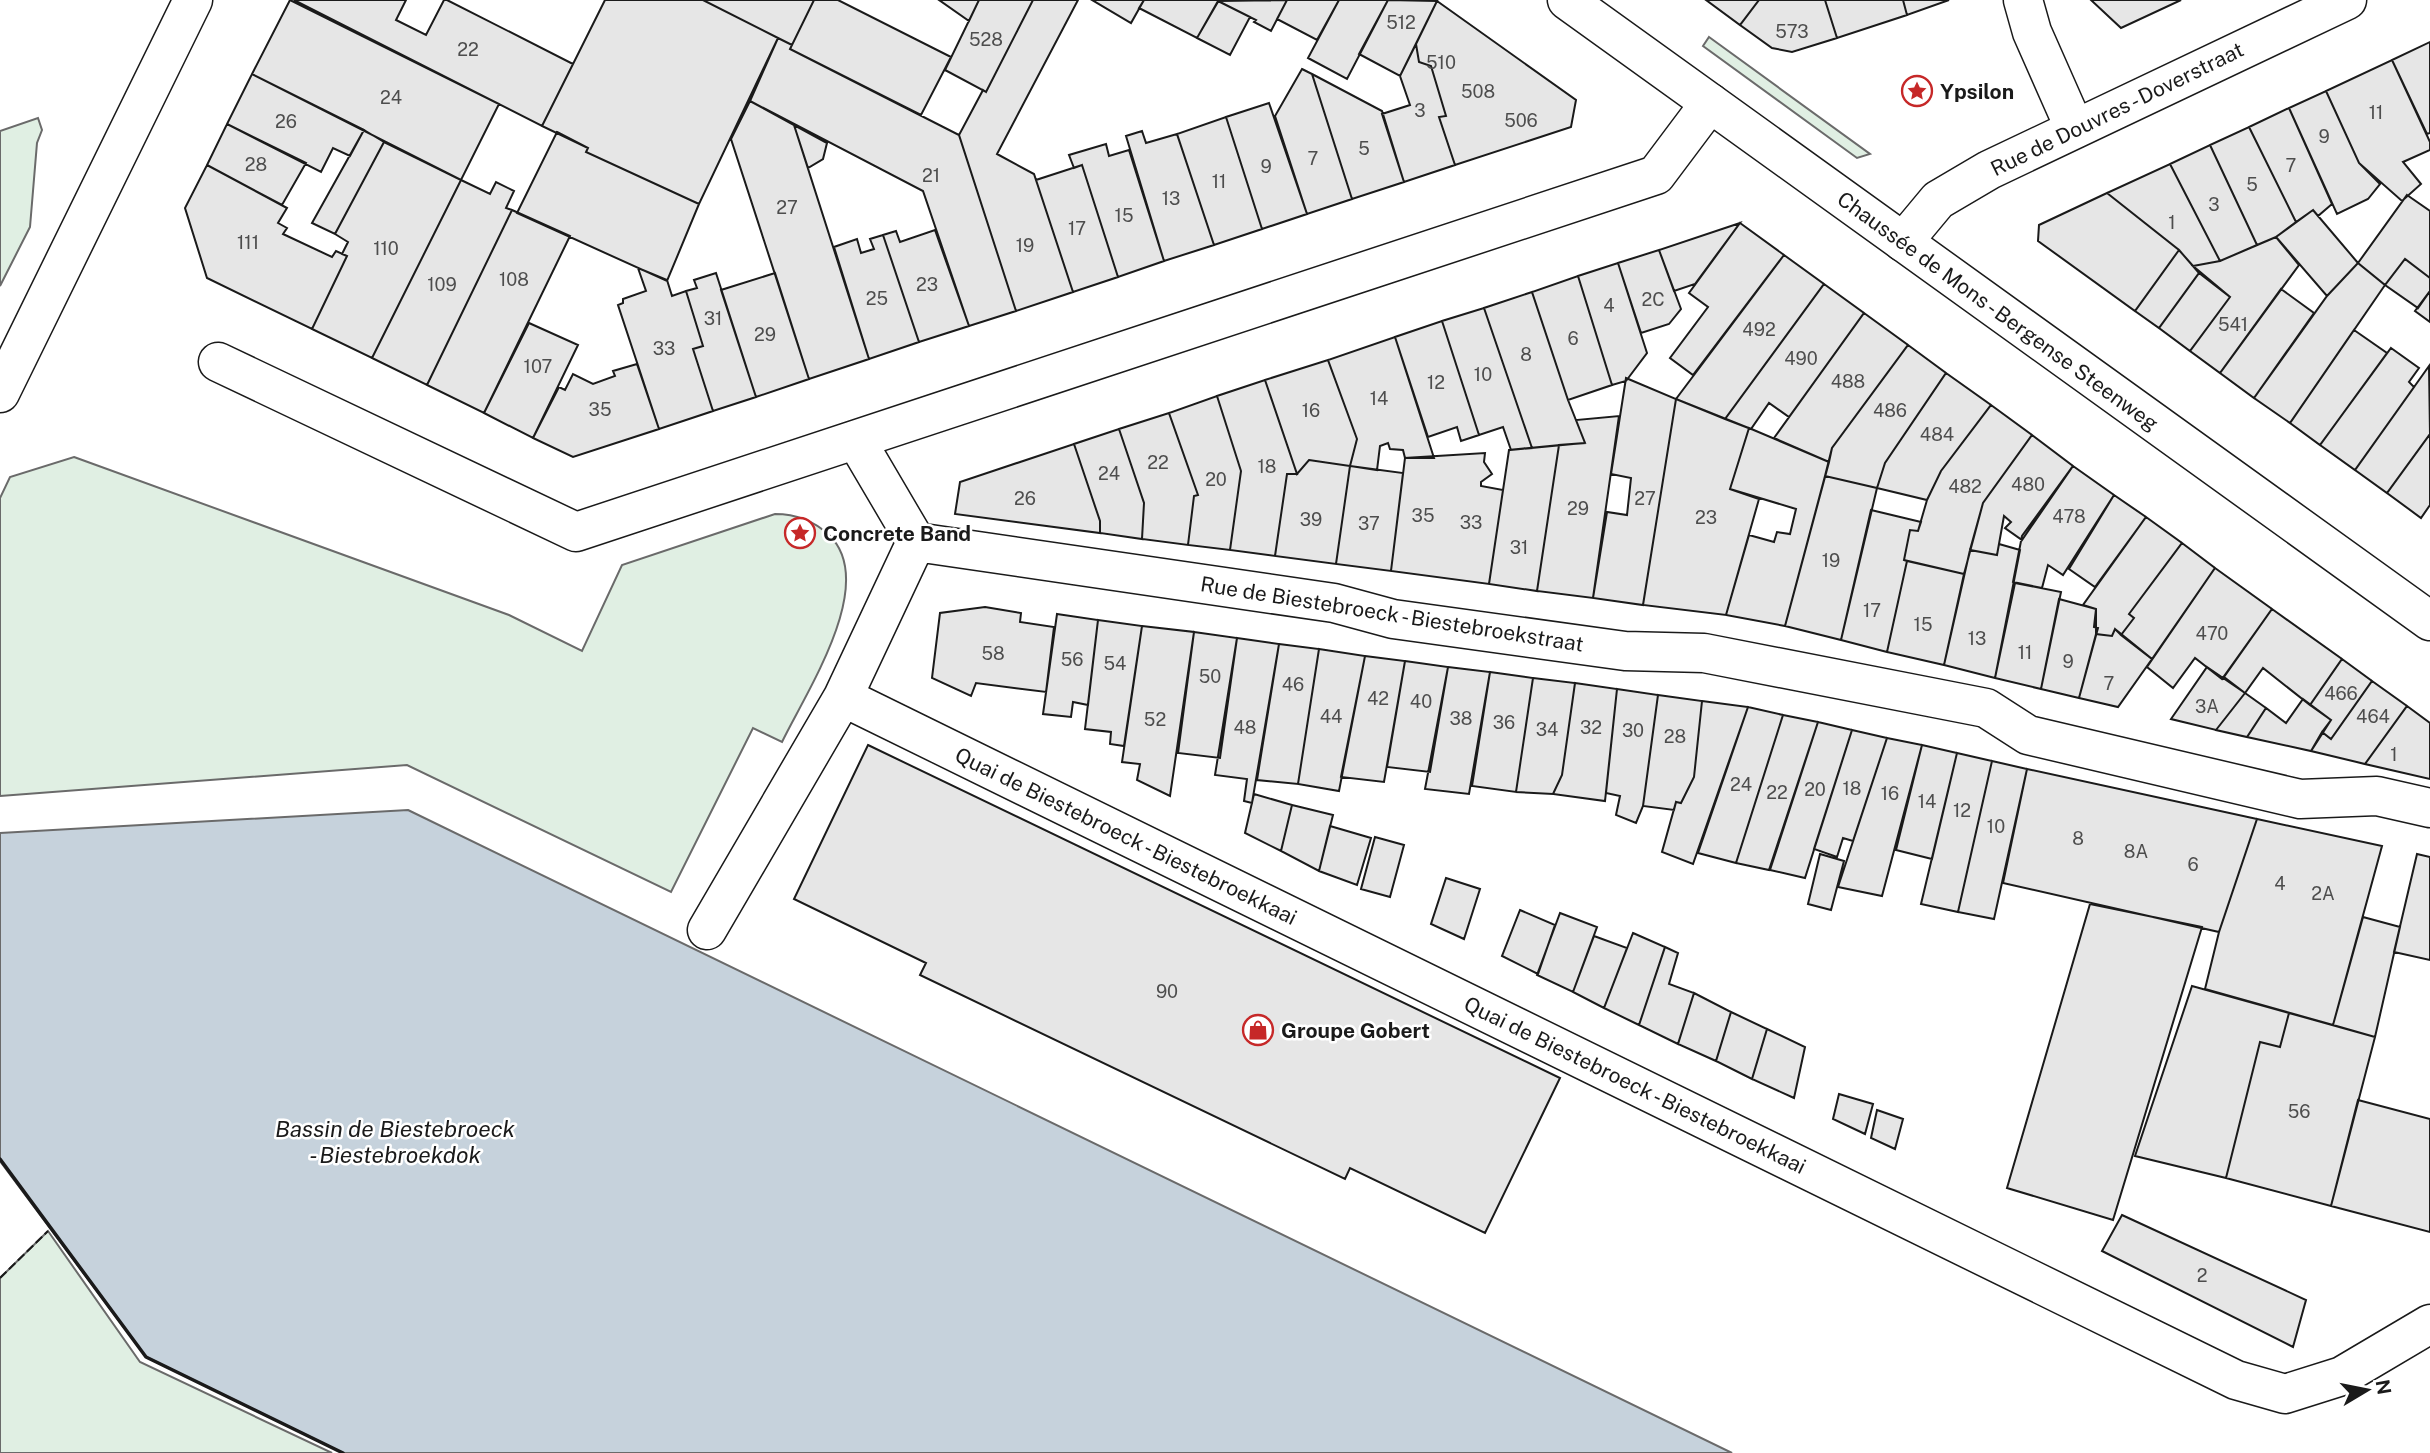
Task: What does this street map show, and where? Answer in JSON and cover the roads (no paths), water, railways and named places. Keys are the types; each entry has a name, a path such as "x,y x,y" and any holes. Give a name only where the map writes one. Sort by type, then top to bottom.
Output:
{"street":[{"path":"0,393 193,0"},
{"name":"Chaussée de Mons - Bergense Steenweg","path":"1567,0 2430,621"},
{"path":"2023,0 2032,32 2074,127"},
{"name":"Rue de Douvres - Doverstraat","path":"1903,242 1938,200 1989,170 2074,127 2347,0"},
{"path":"218,362 576,532 1656,175 1710,103"},
{"path":"707,930 843,697 916,542 856,440"},
{"name":"Rue de Biestebroeck - Biestebroekstraat","path":"916,542 1335,603 1393,619 1625,651 1704,653 1986,708 2028,735 2300,799 2377,796 2430,808"},
{"name":"Quai de Biestebroeck - Biestebroekkaai","path":"843,697 2236,1380 2285,1394 2342,1376 2430,1324"}],"water":[{"name":"Bassin de Biestebroeck - Biestebroekdok","path":"408,810 1732,1453 343,1453 146,1357 0,1161 0,833"}],"place":[{"name":"Ypsilon","path":"1917,91"},
{"name":"Concrete Band","path":"800,533"},
{"name":"Groupe Gobert","path":"1258,1030"}]}
